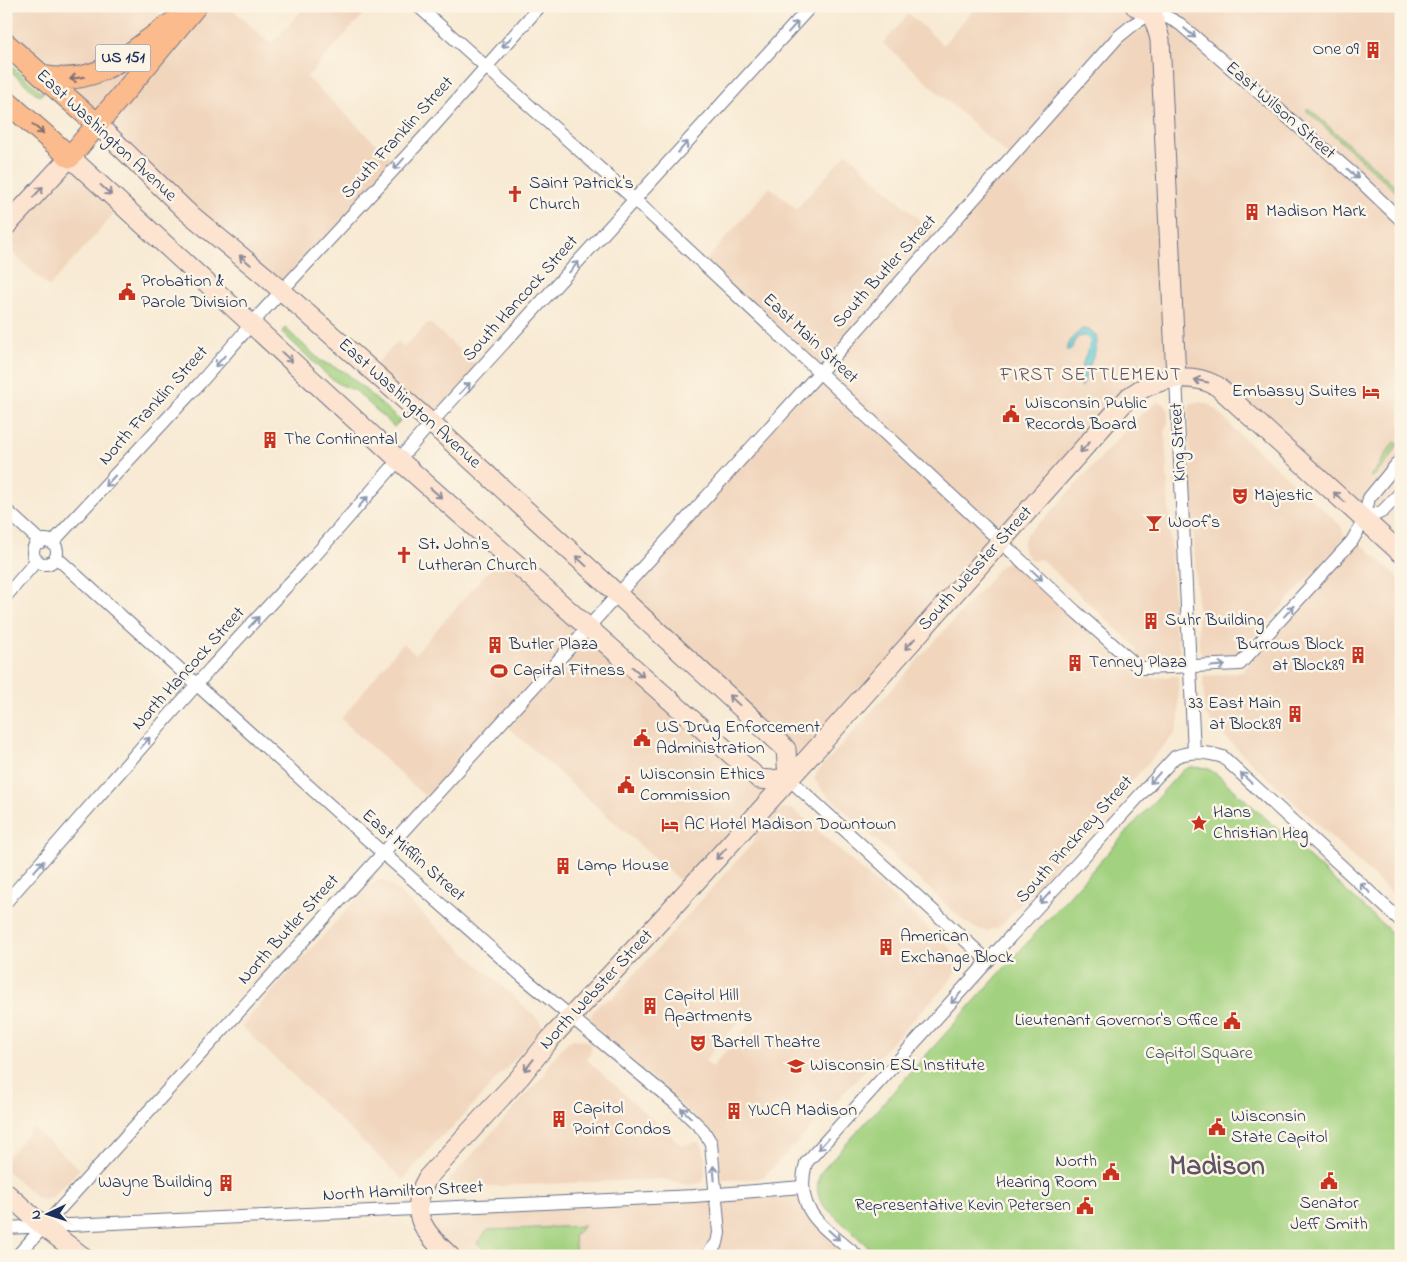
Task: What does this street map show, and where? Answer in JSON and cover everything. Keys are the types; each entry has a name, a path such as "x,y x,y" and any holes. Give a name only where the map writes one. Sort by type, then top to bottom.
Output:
{"main road":[{"name":"US 151","path":"42,76 70,80 104,69 194,8"},
{"name":"US 151","path":"70,157 194,8"},
{"name":"East Washington Avenue","path":"6,44 97,124"},
{"path":"6,101 70,157"}],"street":[{"name":"East Main Street","path":"418,6 634,200 1114,647 1142,668 1190,666"},
{"name":"South Franklin Street","path":"281,292 540,6"},
{"name":"South Hancock Street","path":"399,460 811,6"},
{"name":"East Wilson Street","path":"1135,6 1152,10 1180,24 1352,174 1401,220"},
{"name":"South Butler Street","path":"588,628 820,372 1118,36 1152,10"},
{"name":"King Street","path":"1152,10 1160,40 1194,752"},
{"name":"East Washington Avenue","path":"97,124 186,210 431,423 786,749 788,778"},
{"path":"6,226 70,157 399,460 759,778 771,780 788,778 988,961"},
{"name":"North Franklin Street","path":"47,542 200,383 281,292"},
{"name":"South Webster Street","path":"788,778 1001,542 1129,396 1154,382 1176,378 1205,381 1218,386 1401,553"},
{"path":"1190,666 1240,664 1352,540 1364,520 1369,498 1401,459"},
{"name":"North Hancock Street","path":"6,902 197,684 399,460"},
{"path":"1364,520 1383,511 1401,492"},
{"path":"6,510 56,548 56,557 49,564 43,564 37,560 34,552 36,546 47,542"},
{"name":"East Mifflin Street","path":"56,557 523,977 675,1103 703,1130 711,1143 719,1240 706,1256"},
{"path":"6,596 37,560"},
{"name":"North Butler Street","path":"17,1256 588,628"},
{"path":"1194,752 1222,756 1401,921"},
{"name":"South Pinckney Street","path":"802,1187 806,1163 988,961 1170,762 1175,757 1194,752"},
{"name":"North Webster Street","path":"419,1208 422,1187 428,1176 520,1077 551,1038 673,907 788,778"},
{"path":"802,1187 804,1198 811,1214 857,1256"},
{"name":"North Hamilton Street","path":"6,1228 716,1194 802,1187"},
{"path":"6,1193 43,1226 82,1256"},
{"path":"419,1208 421,1222 425,1231 450,1256"}],"shaded area":[{"path":"6,6 152,6 170,24 196,6 229,6 271,44 306,6 371,6 307,77 398,165 281,292 6,44"},
{"path":"976,6 1135,6 1171,19 1183,6 1401,6 1401,553 1223,391 1154,382 689,889 502,722 430,801 341,719 403,643 415,654 504,553 771,780 788,763 618,593 820,372 703,264 770,187 796,209 847,153 939,238 1010,157 883,43 909,14 943,45"},
{"path":"70,157 122,205 49,287 6,247 6,226"},
{"path":"429,322 481,370 431,423 370,370 398,341 404,347"},
{"path":"1159,402 1164,404 1168,410 1165,432 1175,629 1180,650 1179,655 1174,659 1146,661 1137,656 1136,647 1041,559 1032,561 1024,552 1023,544 1026,534 1048,515 1138,417"},
{"path":"1196,402 1206,403 1218,411 1235,430 1341,526 1344,535 1339,545 1239,653 1231,657 1207,658 1201,654 1199,648 1188,413 1190,404"},
{"path":"1357,545 1366,548 1401,580 1401,902 1216,729 1207,716 1204,703 1203,676 1242,672"},
{"path":"1005,563 1011,563 1019,568 1139,676 1146,678 1176,676 1178,678 1179,719 1176,732 1007,919 999,927 987,931 975,928 965,922 822,790 814,779 817,772 987,583 999,567"},
{"path":"781,808 792,809 800,815 947,945 957,956 957,971 949,982 768,1173 757,1179 724,1180 720,1174 719,1147 716,1137 600,1031 592,1022 591,1015 599,1003 614,997 751,845 759,829 773,812","holes":["746,1013 753,1020 712,1067 705,1060"]},
{"path":"382,880 388,883 524,1006 539,1020 542,1026 538,1033 474,1104 453,1127 440,1137 403,1180 241,1026 369,885"},
{"path":"573,1039 589,1043 592,1049 587,1060 682,1146 696,1142 700,1143 705,1159 703,1182 687,1185 664,1179 455,1188 449,1185 448,1181 545,1074 551,1061 567,1042"},
{"path":"33,1128 80,1169 52,1197 44,1200 37,1198 6,1170 6,1158"},
{"path":"802,1187 804,1198 857,1256 450,1256 419,1209"}],"green space":[{"path":"6,62 43,93 39,96 6,67"},
{"path":"1308,108 1401,191 1401,196 1306,110"},
{"path":"285,328 321,361 345,372 400,421 394,427 356,391 339,384 328,376 282,332"},
{"path":"1394,442 1398,444 1389,460 1372,478 1370,476"},
{"name":"Capitol Square","path":"1191,767 1207,768 1219,776 1401,941 1401,1256 878,1256 822,1204 817,1188 821,1172 1177,776 1185,769"},
{"path":"584,1226 574,1235 576,1256 491,1256 477,1243 488,1230"}],"water":[{"path":"1082,329 1090,330 1095,334 1097,344 1081,388 1081,371 1090,340 1085,336 1078,337 1071,350 1066,350 1072,338"}],"place":[{"name":"One 09","path":"1373,50"},
{"name":"Saint Patrick's Church","path":"515,194"},
{"name":"Madison Mark","path":"1252,212"},
{"name":"Probation & Parole Division","path":"127,292"},
{"name":"Embassy Suites","path":"1371,392"},
{"name":"Wisconsin Public Records Board","path":"1011,414"},
{"name":"The Continental","path":"270,440"},
{"name":"Majestic","path":"1240,496"},
{"name":"Woof's","path":"1154,523"},
{"name":"St. John's Lutheran Church","path":"404,555"},
{"name":"Suhr Building","path":"1151,621"},
{"name":"Butler Plaza","path":"495,645"},
{"name":"Burrows Block at Block89","path":"1358,655"},
{"name":"Tenney Plaza","path":"1075,663"},
{"name":"Capital Fitness","path":"499,671"},
{"name":"33 East Main at Block89","path":"1295,714"},
{"name":"US Drug Enforcement Administration","path":"642,738"},
{"name":"Wisconsin Ethics Commission","path":"626,785"},
{"name":"Hans Christian Heg","path":"1199,823"},
{"name":"AC Hotel Madison Downtown","path":"670,825"},
{"name":"Lamp House","path":"563,866"},
{"name":"American Exchange Block","path":"886,947"},
{"name":"Capitol Hill Apartments","path":"650,1006"},
{"name":"Lieutenant Governor's Office","path":"1232,1021"},
{"name":"Bartell Theatre","path":"698,1043"},
{"name":"Wisconsin ESL Institute","path":"796,1066"},
{"name":"YWCA Madison","path":"734,1111"},
{"name":"Capitol Point Condos","path":"559,1119"},
{"name":"Wisconsin State Capitol","path":"1217,1127"},
{"name":"North Hearing Room","path":"1111,1172"},
{"name":"Senator Jeff Smith","path":"1329,1181"},
{"name":"Wayne Building","path":"226,1183"},
{"name":"Representative Kevin Petersen","path":"1085,1206"}],"district":[{"name":"FIRST SETTLEMENT","path":"1091,375"},
{"name":"Madison","path":"1217,1167"}]}
